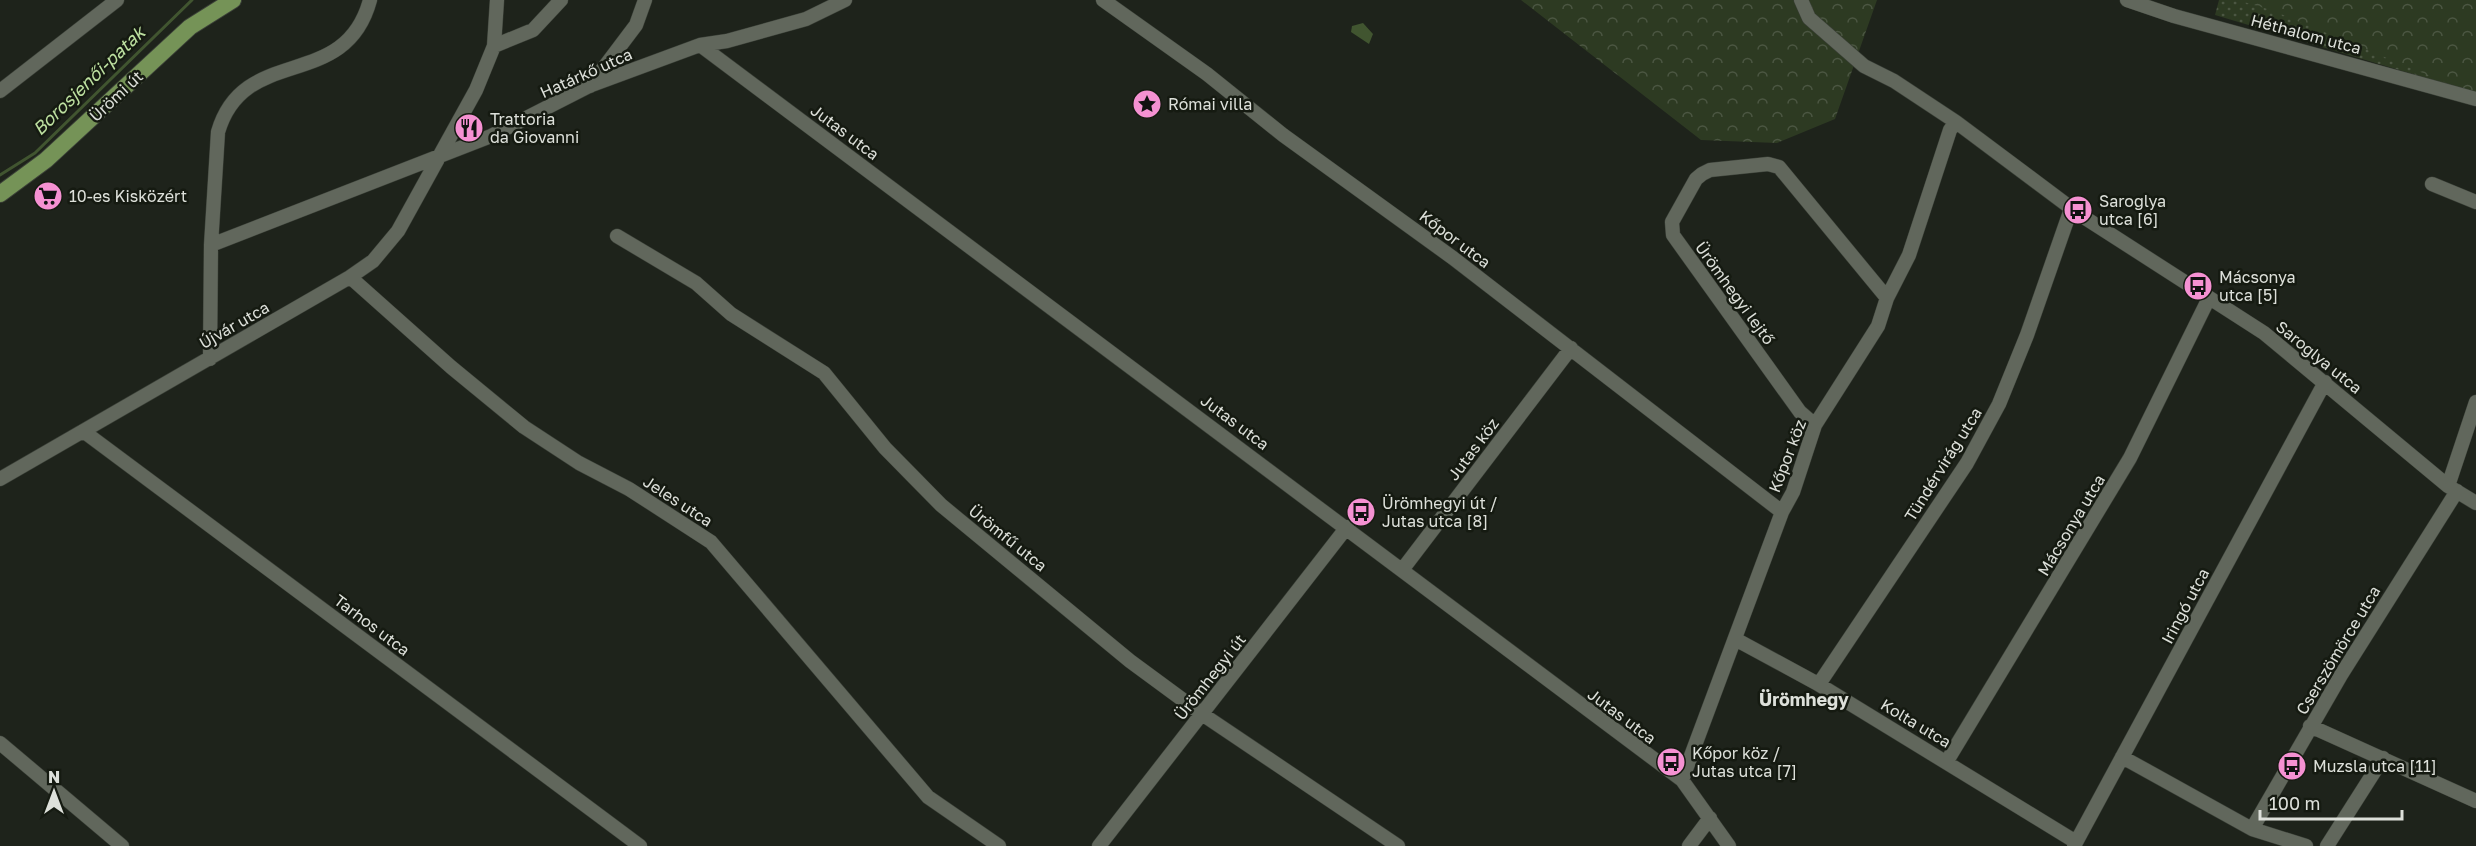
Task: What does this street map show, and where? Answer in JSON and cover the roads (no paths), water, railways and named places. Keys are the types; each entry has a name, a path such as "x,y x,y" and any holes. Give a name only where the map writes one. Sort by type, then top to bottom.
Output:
{"main road":[{"name":"Ürömi út","path":"0,194 46,160 190,27 232,0"}],"street":[{"path":"0,91 117,0"},
{"path":"210,359 211,245 218,132 227,109 235,98 258,82 327,56 341,48 354,36 366,15 370,0"},
{"name":"Újvár utca","path":"0,479 210,359 350,277 373,261 398,231 476,90 494,46 497,0"},
{"path":"494,46 533,30 561,0"},
{"path":"589,86 636,25 645,0"},
{"name":"Határkő utca","path":"211,245 491,136 589,86 700,45 780,28 806,19 845,0"},
{"name":"Kőpor utca","path":"1102,0 1207,74 1283,135 1390,211 1782,512"},
{"name":"Saroglya utca","path":"1801,0 1809,18 1864,66 1893,81 1956,122 2071,208 2264,333 2453,489 2476,503"},
{"name":"Héthalom utca","path":"2127,0 2476,99"},
{"name":"Jutas utca","path":"700,45 1347,527 1682,780 1729,846"},
{"name":"Kőpor köz","path":"1682,780 1782,512 1793,492 1815,425 1878,326 1887,298 1909,255 1950,130 1956,122"},
{"name":"Ürömhegyi lejtő","path":"1815,425 1800,412 1673,235 1672,222 1696,179 1710,170 1768,164 1779,167 1887,298"},
{"path":"2432,184 2476,202"},
{"name":"Tündérvirág utca","path":"1819,684 1967,463 2000,404 2027,335 2071,208"},
{"name":"Ürömfű utca","path":"617,236 696,283 731,314 824,373 885,448 941,505 1081,623 1202,714 1398,846"},
{"name":"Jeles utca","path":"350,277 451,367 525,427 579,463 629,489 711,542 928,797 999,846"},
{"name":"Mácsonya utca","path":"1947,761 2130,458 2209,298"},
{"name":"Jutas köz","path":"1402,570 1571,348"},
{"name":"Iringó utca","path":"2075,844 2325,382"},
{"name":"Cserszömörce utca","path":"2252,829 2310,726 2453,489 2476,402"},
{"name":"Tarhos utca","path":"83,431 640,846"},
{"name":"Ürömhegyi út","path":"1099,846 1347,527"},
{"name":"Kolta utca","path":"1735,639 1819,684 1947,761 2075,844"},
{"path":"2310,726 2476,801"},
{"path":"0,743 122,846"},
{"path":"2122,757 2252,829 2306,846"},
{"path":"2327,846 2383,758"},
{"path":"1689,846 1710,818"}],"waterway":[{"name":"Borosjenői-patak","path":"0,175 35,153 192,0"}],"place":[{"name":"Római villa","path":"1147,104"},
{"name":"Trattoria da Giovanni","path":"469,128"},
{"name":"10-es Kisközért","path":"48,196"},
{"name":"Saroglya utca [6]","path":"2078,210"},
{"name":"Mácsonya utca [5]","path":"2198,286"},
{"name":"Ürömhegyi út / Jutas utca [8]","path":"1361,512"},
{"name":"Kőpor köz / Jutas utca [7]","path":"1671,762"},
{"name":"Muzsla utca [11]","path":"2292,766"}],"district":[{"name":"Ürömhegy","path":"1804,700"}]}
